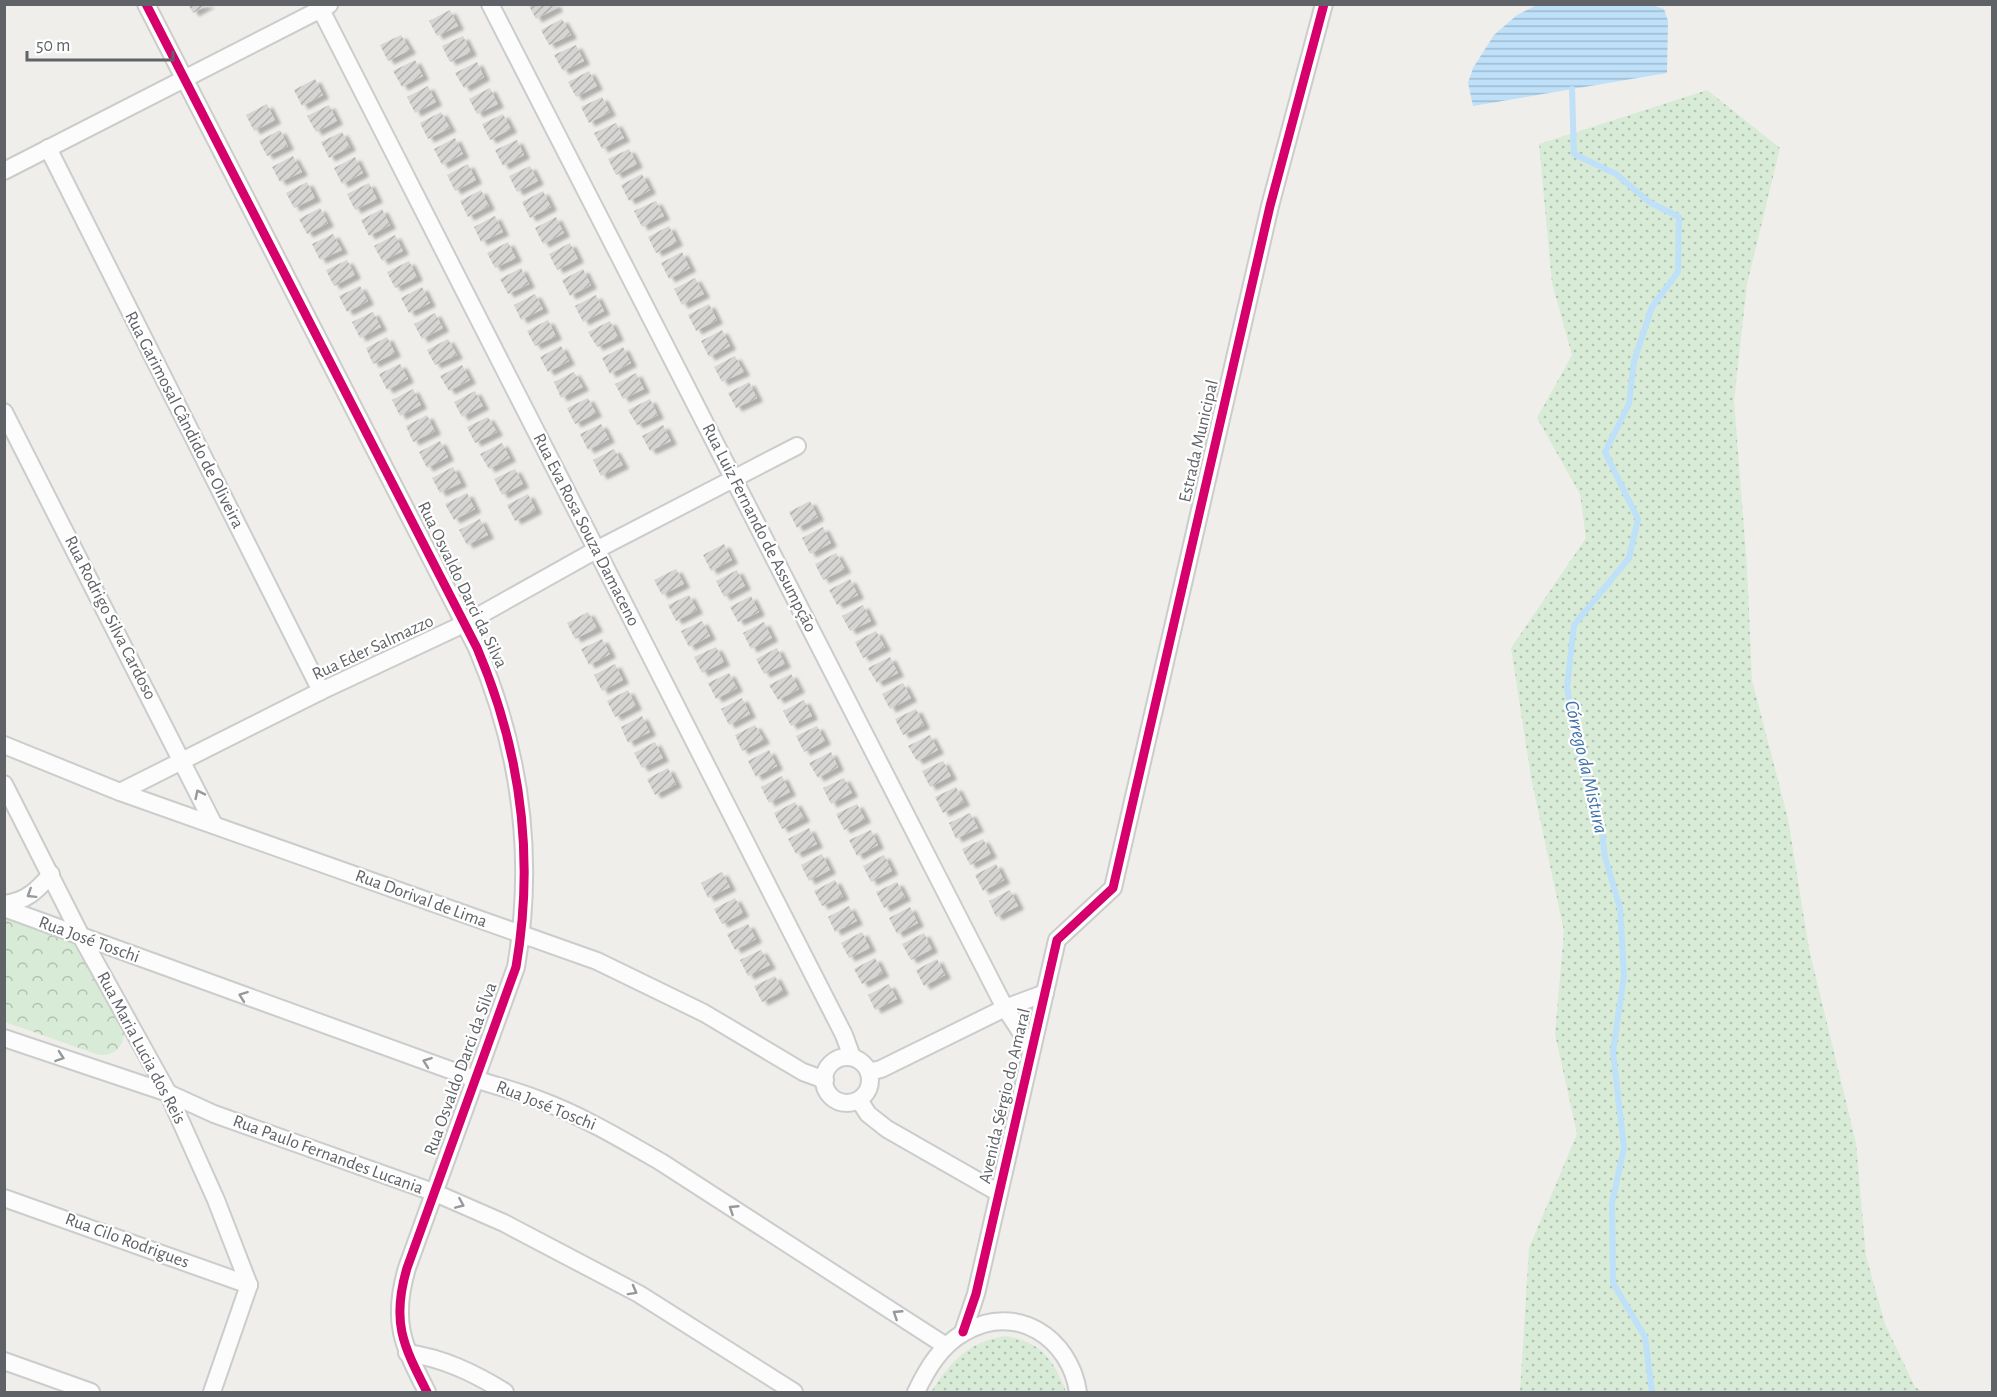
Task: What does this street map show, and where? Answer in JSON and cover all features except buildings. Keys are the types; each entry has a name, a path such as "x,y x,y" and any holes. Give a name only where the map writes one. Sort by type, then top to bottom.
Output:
{"street":[{"name":"Rua Osvaldo Darci da Silva","path":"146,4 464,624 489,676 500,706 517,774 525,851 521,934 516,967 402,1283 399,1313 406,1353 427,1392"},
{"name":"Rua Luiz Fernando de Assumpção","path":"490,4 1005,1008 1032,1049"},
{"name":"Estrada Municipal","path":"1113,888 1270,206 1324,4"},
{"path":"4,171 323,6"},
{"name":"Rua Eva Rosa Souza Damaceno","path":"323,6 596,550 844,1035 852,1057"},
{"name":"Rua Garimosal Cândido de Oliveira","path":"48,148 321,691"},
{"name":"Rua Rodrigo Silva Cardoso","path":"4,412 214,825"},
{"name":"Rua Eder Salmazzo","path":"120,792 321,691 464,624 596,550 797,446"},
{"name":"Rua Dorival de Lima","path":"4,745 120,792 597,961 705,1013 803,1072 825,1080"},
{"name":"Rua Maria Lucia dos Reis","path":"4,784 82,938 168,1093 216,1200 249,1285"},
{"name":"Rua José Toschi","path":"4,906 27,897 51,874"},
{"name":"Avenida Sérgio do Amaral","path":"963,1332 976,1294 1057,940 1113,888"},
{"name":"Rua José Toschi","path":"4,906 82,938 475,1079 538,1099 617,1136 661,1162 946,1346"},
{"path":"869,1072 881,1070 1005,1008 1045,993"},
{"name":"Rua Paulo Fernandes Lucania","path":"4,1038 168,1093 214,1114 433,1192 504,1222 639,1294 794,1392"},
{"path":"844,1057 859,1060 869,1072 869,1088 859,1100 843,1103 836,1100 826,1088 825,1080 830,1065 844,1057"},
{"path":"859,1100 868,1114 887,1129 999,1193"},
{"name":"Rua Cilo Rodrigues","path":"4,1197 249,1285"},
{"path":"212,1392 249,1285"},
{"path":"916,1392 933,1361 946,1346 963,1332 992,1322 1024,1325 1037,1330 1058,1346 1071,1365 1078,1392"},
{"path":"406,1353 425,1355 465,1370 505,1392"},
{"path":"4,1361 91,1392"}],"green space":[{"path":"1707,90 1780,148 1747,284 1734,401 1747,567 1752,680 1788,819 1809,949 1856,1143 1866,1256 1885,1324 1915,1387 1923,1392 1520,1392 1529,1248 1577,1134 1555,1034 1564,931 1531,777 1511,648 1586,538 1580,494 1537,418 1572,355 1552,283 1539,144"},
{"path":"5,917 77,942 124,1031 122,1042 114,1052 99,1055 5,1022"},
{"path":"1005,1336 1028,1342 1037,1347 1051,1362 1066,1392 931,1392 945,1371 970,1348"}],"water":[{"path":"1537,5 1651,5 1664,9 1668,21 1667,73 1473,106 1468,83 1473,68 1494,35 1517,15"}],"waterway":[{"name":"Córrego da Mistura","path":"1572,89 1574,154 1616,174 1649,202 1679,217 1678,272 1652,307 1634,361 1629,404 1605,452 1638,519 1629,558 1574,625 1567,687 1581,766 1598,802 1605,857 1620,908 1624,976 1613,1052 1624,1148 1612,1203 1613,1283 1645,1337 1652,1392"}],"cycle path":[{"path":"146,4 477,648 492,687 514,765 524,844 522,926 516,967 402,1287 400,1304 402,1333 427,1392"},
{"path":"963,1332 976,1294 1057,940 1113,888 1270,206 1324,4"}]}
